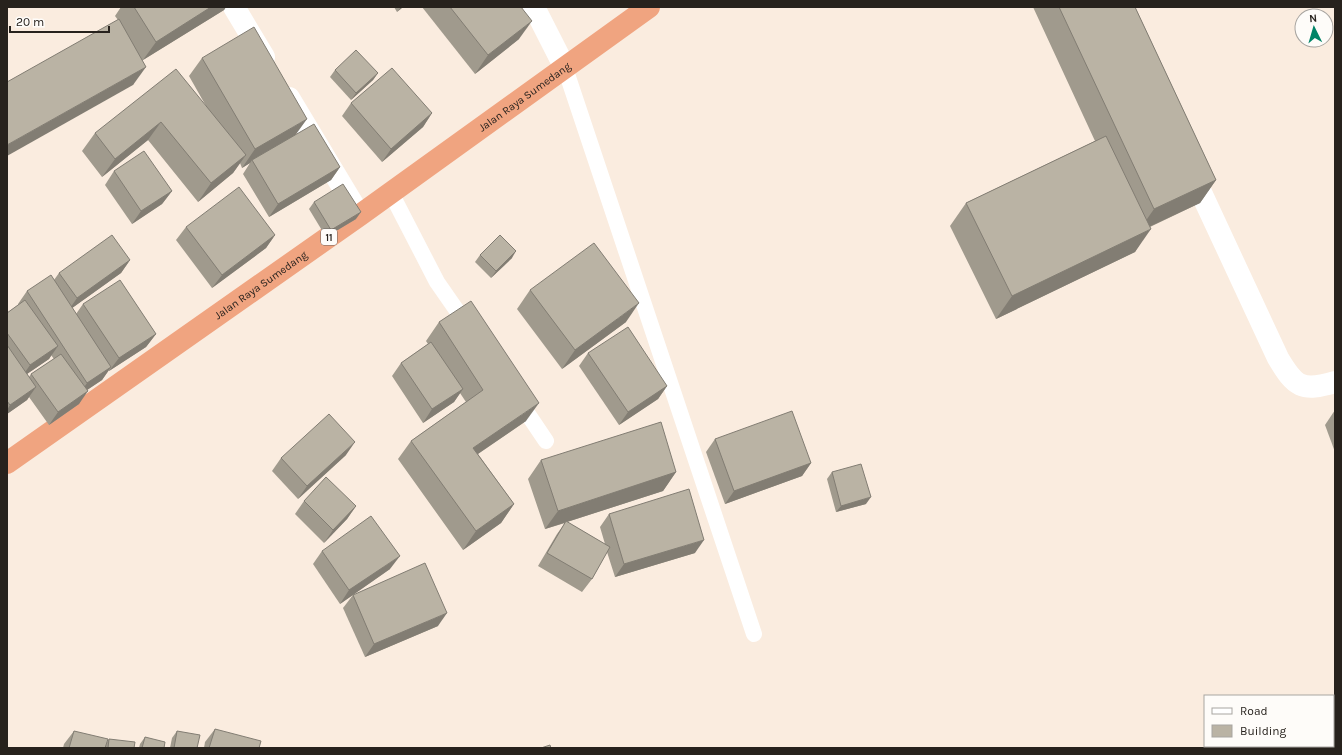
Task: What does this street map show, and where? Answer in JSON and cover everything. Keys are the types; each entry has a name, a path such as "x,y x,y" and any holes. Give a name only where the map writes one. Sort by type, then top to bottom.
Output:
{"highway":[{"name":"Jalan Raya Sumedang","path":"7,463 391,193 649,7"}],"street":[{"path":"234,7 360,215"},
{"path":"534,7 565,68"},
{"path":"1181,150 1278,358 1288,375 1297,384 1309,387 1335,382"}],"lane":[{"path":"565,68 754,634"},
{"path":"391,193 437,282 477,340"},
{"path":"508,384 546,441"}],"building":[{"path":"134,7 211,7 156,42"},
{"path":"450,7 521,7 532,21 488,55"},
{"path":"1059,7 1135,7 1216,180 1154,209"},
{"path":"119,19 146,67 7,145 7,82"},
{"path":"254,27 307,119 255,149 202,58"},
{"path":"356,50 378,73 356,93 335,70"},
{"path":"392,68 432,113 391,149 351,103"},
{"path":"176,69 246,155 211,183 161,122 115,159 95,133"},
{"path":"314,124 340,167 278,204 252,160"},
{"path":"1106,136 1151,229 1012,296 966,203"},
{"path":"144,151 172,191 141,211 114,171"},
{"path":"343,184 361,212 331,230 314,202"},
{"path":"239,187 275,235 222,275 186,227"},
{"path":"112,235 130,260 77,298 59,273"},
{"path":"500,235 516,251 496,271 480,255"},
{"path":"594,243 639,303 575,350 530,290"},
{"path":"51,275 111,367 87,383 27,291"},
{"path":"120,280 156,334 119,358 83,304"},
{"path":"25,300 58,346 30,365 7,333 7,313"},
{"path":"471,301 539,403 473,448 514,504 476,531 411,441 483,390 439,322"},
{"path":"628,327 667,386 628,412 588,353"},
{"path":"431,342 463,389 432,409 401,363"},
{"path":"7,345 36,387 10,405 7,401"},
{"path":"61,354 88,391 58,412 31,374"},
{"path":"792,411 811,463 734,491 715,439"},
{"path":"329,414 355,442 307,486 281,458"},
{"path":"661,422 676,472 558,511 541,460"},
{"path":"861,464 871,497 841,506 832,472"},
{"path":"326,477 356,506 333,530 304,501"},
{"path":"689,489 704,540 624,564 609,514"},
{"path":"371,516 400,556 349,590 322,551"},
{"path":"566,521 610,547 592,579 547,553"},
{"path":"425,563 447,613 374,644 353,595"},
{"path":"215,729 261,741 259,748 209,748"},
{"path":"74,731 108,739 105,748 69,748"},
{"path":"177,731 200,735 197,748 174,748"},
{"path":"145,737 165,742 164,748 142,748"},
{"path":"109,739 135,742 134,748 108,748"},
{"path":"550,745 551,748 541,748"}]}
